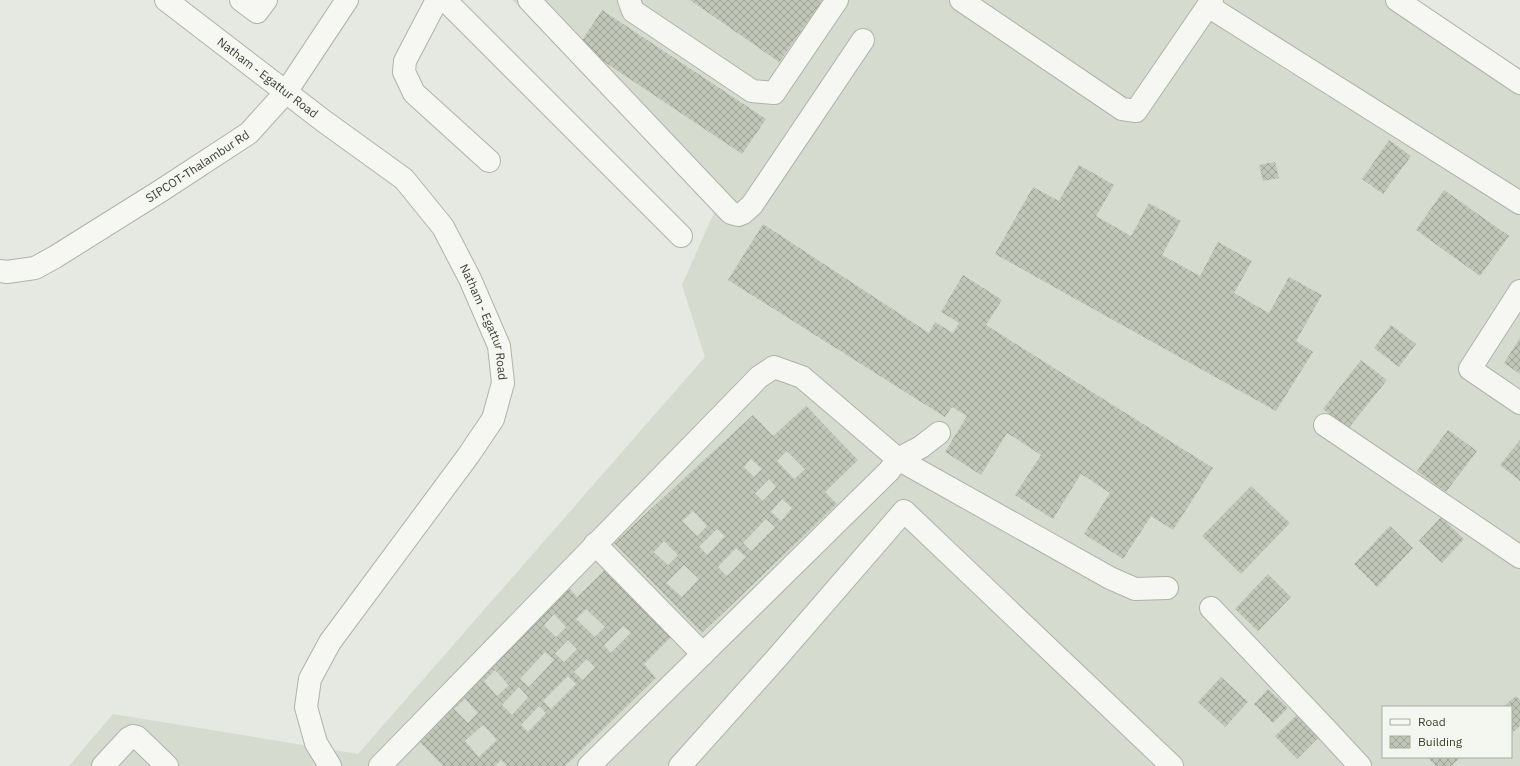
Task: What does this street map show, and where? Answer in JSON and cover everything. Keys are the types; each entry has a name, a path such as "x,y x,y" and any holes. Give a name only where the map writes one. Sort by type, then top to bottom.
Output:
{"street":[{"name":"Natham - Egattur Road","path":"166,0 286,92 404,179 443,228 470,279 499,346 503,383 493,419 330,642 310,678 306,707 316,743 330,766"},
{"path":"241,0 257,12 266,0"},
{"name":"SIPCOT-Thalambur Rd","path":"0,271 7,272 35,268 55,257 162,190 248,133 286,92 347,0"},
{"path":"436,0 405,61 404,72 414,93 490,161"},
{"path":"445,0 681,236"},
{"path":"529,0 727,209 731,213 738,215 743,213 752,205 863,40"},
{"path":"629,0 633,11 752,91 774,93 837,0"},
{"path":"961,0 1122,109 1136,111 1210,3 1520,202"},
{"path":"1397,0 1520,83"},
{"path":"1520,291 1470,369 1520,403"},
{"path":"380,766 759,377 774,367 802,377 898,459 1110,578 1135,589 1167,588"},
{"path":"1325,425 1520,557"},
{"path":"589,766 889,471 898,459 921,447 939,433"},
{"path":"680,766 775,660 904,511 1172,766"},
{"path":"595,544 703,654"},
{"path":"1211,608 1324,726 1360,766"},
{"path":"103,766 128,738 133,736 137,737 167,766"}],"shaded area":[{"path":"512,0 1407,0 1520,69 1520,766 69,766 113,714 358,754 705,357 682,285 724,190"}],"building":[{"path":"690,0 823,0 779,62"},
{"path":"602,10 766,119 742,154 579,45"},
{"path":"1389,140 1411,156 1383,194 1362,179"},
{"path":"1275,162 1279,178 1263,181 1259,165"},
{"path":"1079,165 1114,185 1096,216 1131,236 1149,203 1181,221 1162,255 1200,276 1218,242 1252,261 1234,293 1269,313 1289,277 1322,295 1296,341 1313,352 1276,411 995,254 1033,187 1059,201"},
{"path":"1444,190 1509,236 1480,276 1416,230"},
{"path":"763,224 929,333 935,322 953,333 959,323 941,312 963,275 1002,300 986,325 1213,468 1173,530 1151,516 1123,559 1084,534 1110,493 1081,474 1053,519 1015,495 1041,455 1007,433 981,475 945,452 967,416 952,407 945,417 728,280"},
{"path":"1391,325 1416,344 1399,367 1374,348"},
{"path":"1520,338 1520,374 1504,363"},
{"path":"1361,360 1387,380 1348,429 1323,409"},
{"path":"806,406 858,460 825,492 837,504 702,633 614,543 753,415 773,436","holes":["787,451 805,469 794,479 777,461","751,459 762,469 754,477 744,467","769,479 776,487 763,501 755,493","782,499 792,508 781,521 771,512","693,511 707,526 697,536 682,521","766,519 775,527 751,551 743,543","717,529 725,536 707,555 699,547","664,541 678,555 668,565 654,552","736,548 746,557 727,576 718,567","684,565 699,579 682,597 666,583"]},
{"path":"1448,430 1477,451 1446,492 1417,471"},
{"path":"1520,440 1520,481 1500,465"},
{"path":"1251,486 1290,523 1241,574 1202,536"},
{"path":"1441,517 1464,539 1442,563 1419,541"},
{"path":"1390,526 1413,548 1377,587 1354,564"},
{"path":"606,569 671,637 644,664 656,678 565,766 507,766 501,760 495,766 443,766 415,737 563,581 577,597","holes":["586,609 605,627 595,637 576,619","554,614 566,627 556,637 544,625","623,626 631,633 611,653 604,645","568,640 577,649 564,662 555,653","545,652 554,660 529,687 520,679","587,659 595,667 583,680 574,672","495,670 509,685 497,696 484,681","568,676 576,684 551,709 543,701","519,687 528,697 512,715 502,705","465,699 478,713 468,723 454,709","539,706 546,713 528,732 521,725","483,725 497,740 479,757 465,741"]},
{"path":"1268,574 1291,597 1258,631 1235,609"},
{"path":"1221,677 1248,702 1225,727 1198,702"},
{"path":"1268,689 1288,708 1273,723 1254,704"},
{"path":"1516,696 1520,700 1520,726 1512,733 1512,706 1504,706"},
{"path":"1301,711 1322,734 1297,759 1275,736"},
{"path":"1428,758 1460,758 1451,766 1436,766"}]}
